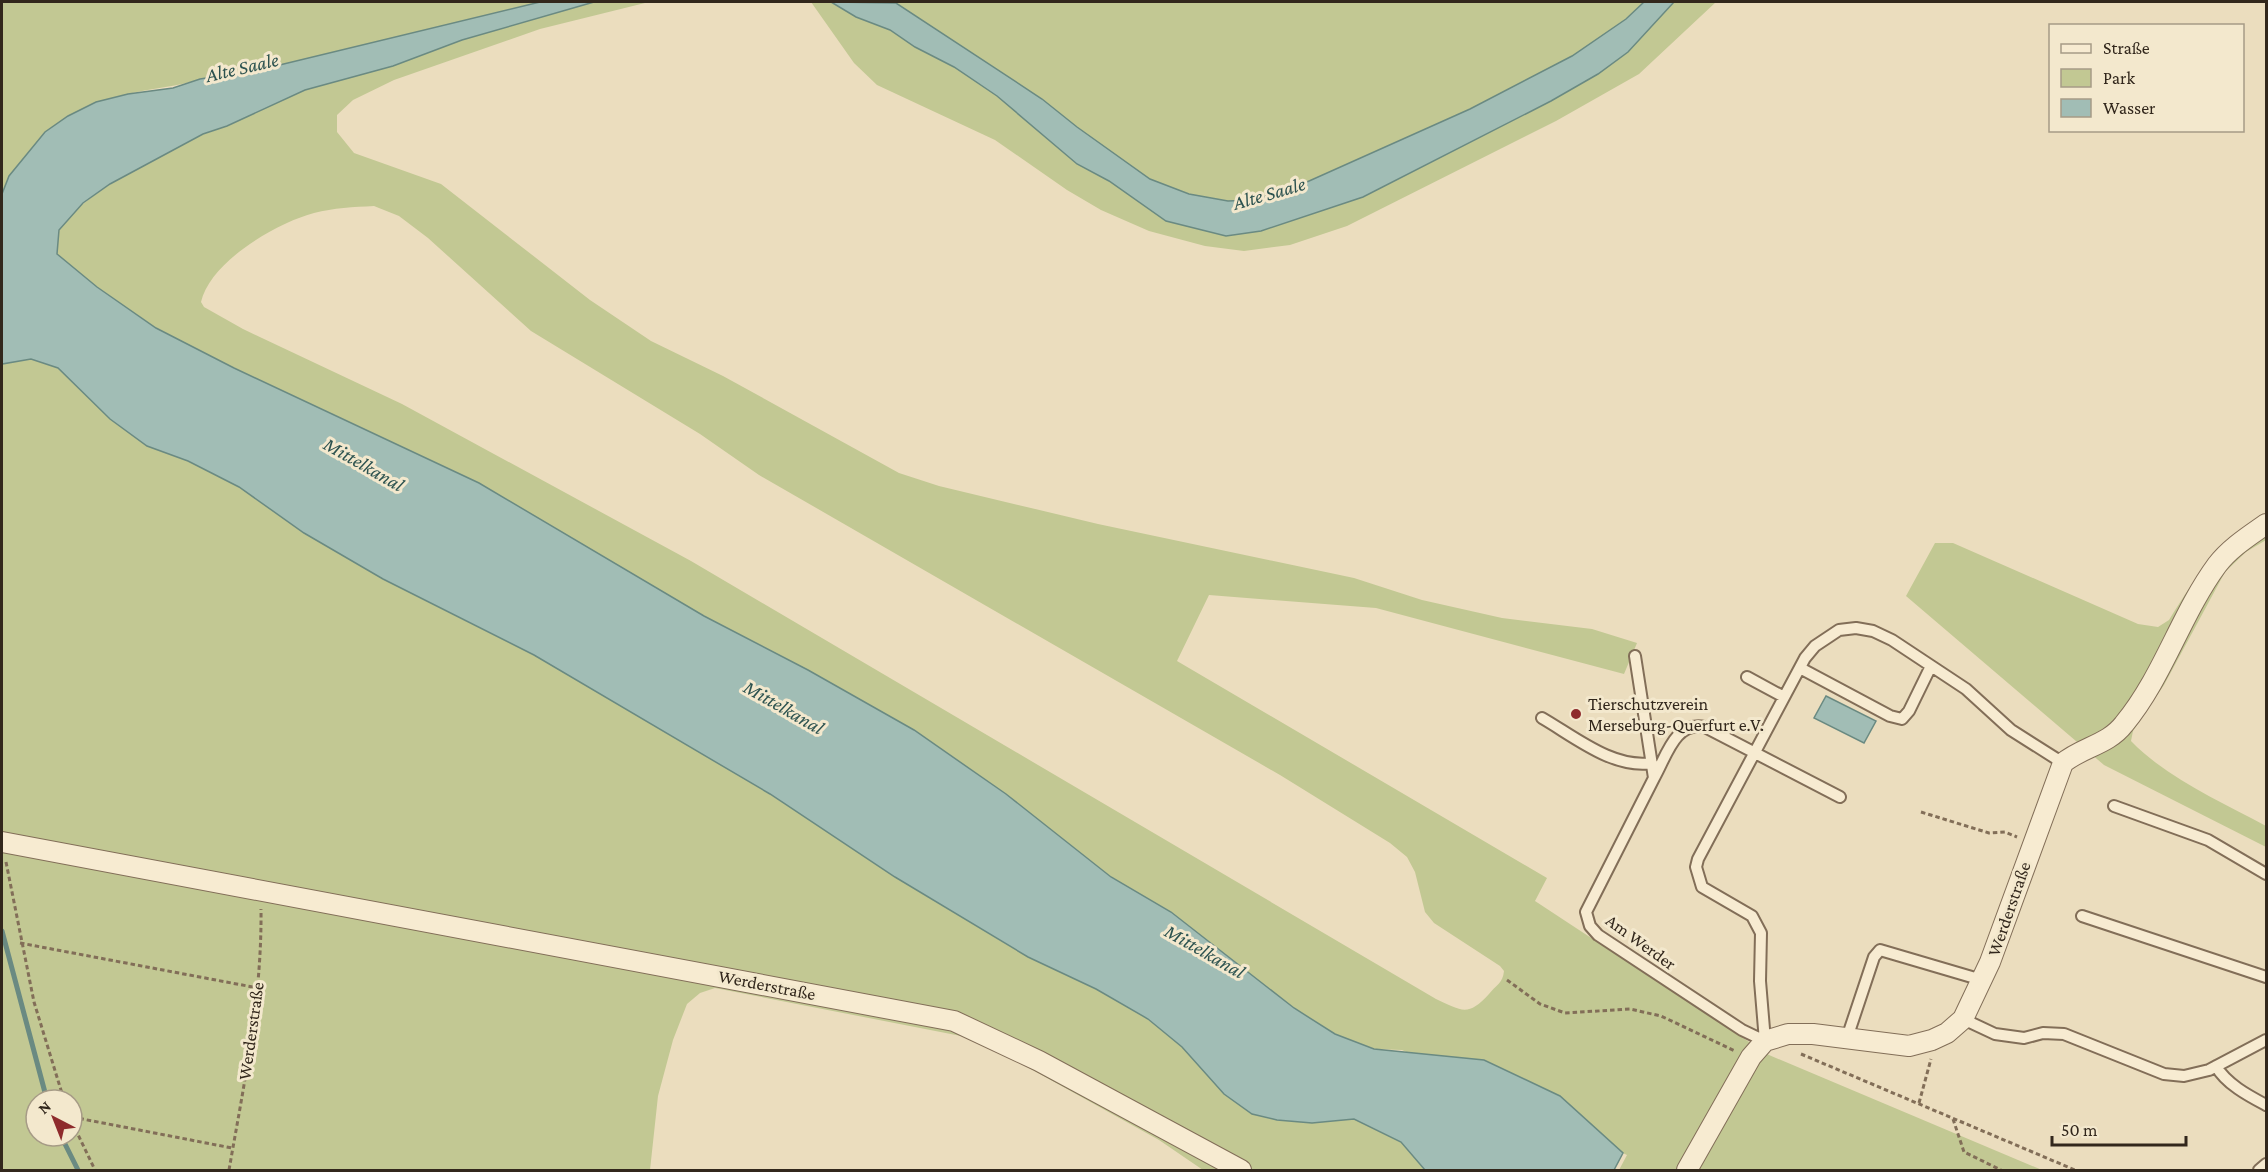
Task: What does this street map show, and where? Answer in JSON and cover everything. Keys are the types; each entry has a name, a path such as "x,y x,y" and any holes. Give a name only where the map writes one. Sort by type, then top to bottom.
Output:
{"street":[{"path":"2063,763 2072,755 2098,746 2123,726 2140,702 2218,564 2240,542 2266,524"},
{"name":"Werderstraße","path":"1765,1041 1788,1034 1847,1038 1909,1046 1947,1033 1962,1019 1983,980 2063,763"},
{"name":"Werderstraße","path":"2,842 954,1021 1039,1061 1241,1170"},
{"path":"1687,1170 1751,1058 1765,1041"}],"lane":[{"path":"1765,1041 1760,981 1761,933 1752,916 1702,887 1696,867 1698,859 1784,697 1815,646 1839,630 1856,628 1873,631 1892,640 1966,689 2011,730 2063,763"},
{"path":"1635,656 1654,778"},
{"path":"1800,668 1890,716 1902,719 1909,711 1931,666"},
{"path":"1747,677 1784,697"},
{"path":"1542,718 1619,762 1637,765 1652,763"},
{"name":"Am Werder","path":"1755,752 1705,726 1693,724 1684,728 1677,736 1654,778 1586,912 1590,926 1598,935 1742,1030 1765,1041"},
{"path":"1755,752 1840,797"},
{"path":"2114,806 2208,840 2266,874"},
{"path":"2082,916 2266,977"},
{"path":"1847,1038 1874,957 1880,950 1983,980"},
{"path":"1962,1019 1995,1034 2024,1038 2043,1033 2064,1034 2164,1074 2184,1076 2216,1066 2266,1040"},
{"path":"2216,1066 2220,1074 2248,1096 2266,1105"},
{"path":"2259,1170 2266,1164"}],"path":[{"path":"1921,812 1989,833 2005,832 2032,842"},
{"path":"2,842 20,943 34,1002 60,1088"},
{"name":"Werderstraße","path":"229,1170 258,988 262,946 261,890"},
{"path":"20,943 258,988"},
{"path":"1507,980 1540,1004 1565,1013 1630,1010 1661,1016 1751,1058"},
{"path":"1918,1103 1932,1057 1932,1040"},
{"path":"1800,1053 2075,1170"},
{"path":"1953,1118 1964,1152 2001,1170"},
{"path":"84,1120 220,1148 233,1148"},
{"path":"84,1147 95,1170"}],"green space":[{"path":"2,2 649,2 540,29 394,80 353,100 337,115 337,132 354,153 441,184 590,300 651,341 723,376 899,473 939,486 1098,524 1354,578 1422,600 1502,618 1592,629 1637,643 1624,674 1376,608 1209,595 1177,661 1547,878 1535,901 1769,1055 2042,1170 1619,1170 1627,1155 1402,1050 1374,1049 1335,1034 1294,1008 1171,912 1111,877 1006,794 914,730 808,670 704,616 479,483 234,368 156,328 97,287 57,254 59,231 82,204 151,160 209,132 200,79 107,100 69,117 37,142 12,175 2,194","holes":["374,206 399,216 428,238 531,331 700,434 759,475 1280,775 1390,843 1407,857 1415,872 1425,912 1434,923 1500,966 1504,971 1501,981 1482,1001 1470,1009 1452,1007 1436,999 691,561 402,404 243,329 204,307 201,302 207,287 231,259 247,246 282,225 314,213 351,207"]},
{"path":"811,2 1716,2 1639,74 1556,121 1347,226 1290,245 1244,251 1205,246 1149,231 1101,210 1067,190 995,140 877,85 854,63"},
{"path":"31,359 58,368 110,419 147,446 188,461 239,487 304,533 383,579 534,655 770,794 895,877 1028,957 1096,989 1148,1019 1182,1047 1252,1114 1277,1120 1312,1123 1354,1119 1401,1142 1425,1170 1203,1170 1159,1140 995,1049 961,1036 715,988 700,993 687,1004 673,1040 658,1096 650,1170 2,1170 2,364"},
{"path":"2266,514 2266,540 2246,552 2225,572 2164,685 2133,731 2131,741 2161,767 2178,778 2266,826 2266,847 2104,765 1906,596 1935,543 1953,543 2138,624 2158,627 2169,620 2200,574 2221,549"}],"water":[{"name":"Mittelkanal","path":"540,2 594,2 462,40 393,66 305,90 227,126 203,134 110,184 83,203 59,230 57,254 97,287 156,328 234,368 479,483 704,616 808,670 914,730 1006,794 1111,877 1171,912 1294,1008 1335,1034 1374,1049 1484,1060 1560,1096 1623,1153 1614,1170 1425,1170 1401,1142 1354,1119 1312,1123 1277,1120 1252,1114 1224,1094 1182,1047 1148,1019 1096,989 1028,957 895,877 770,794 534,655 383,579 304,533 239,487 188,461 147,446 110,419 58,368 31,359 2,364 2,194 9,176 45,132 68,116 96,102 128,94 173,88 200,79 263,69"},
{"path":"831,2 896,3 1042,99 1150,179 1189,194 1228,201 1250,200 1289,190 1470,109 1572,56 1626,19 1644,2 1674,2 1628,52 1598,74 1551,101 1363,197 1261,231 1226,236 1166,221 1109,181 1077,164 997,96 954,67 915,47 890,30 856,17"},
{"path":"1826,696 1876,721 1864,743 1814,718"}],"waterway":[{"path":"2,931 44,1088"},
{"path":"67,1148 78,1170"}],"place":[{"name":"Tierschutzverein Merseburg-Querfurt e.V.","path":"1576,714"}],"water label":[{"name":"Alte Saale","path":"242,67"},
{"name":"Alte Saale","path":"1269,193"}]}
